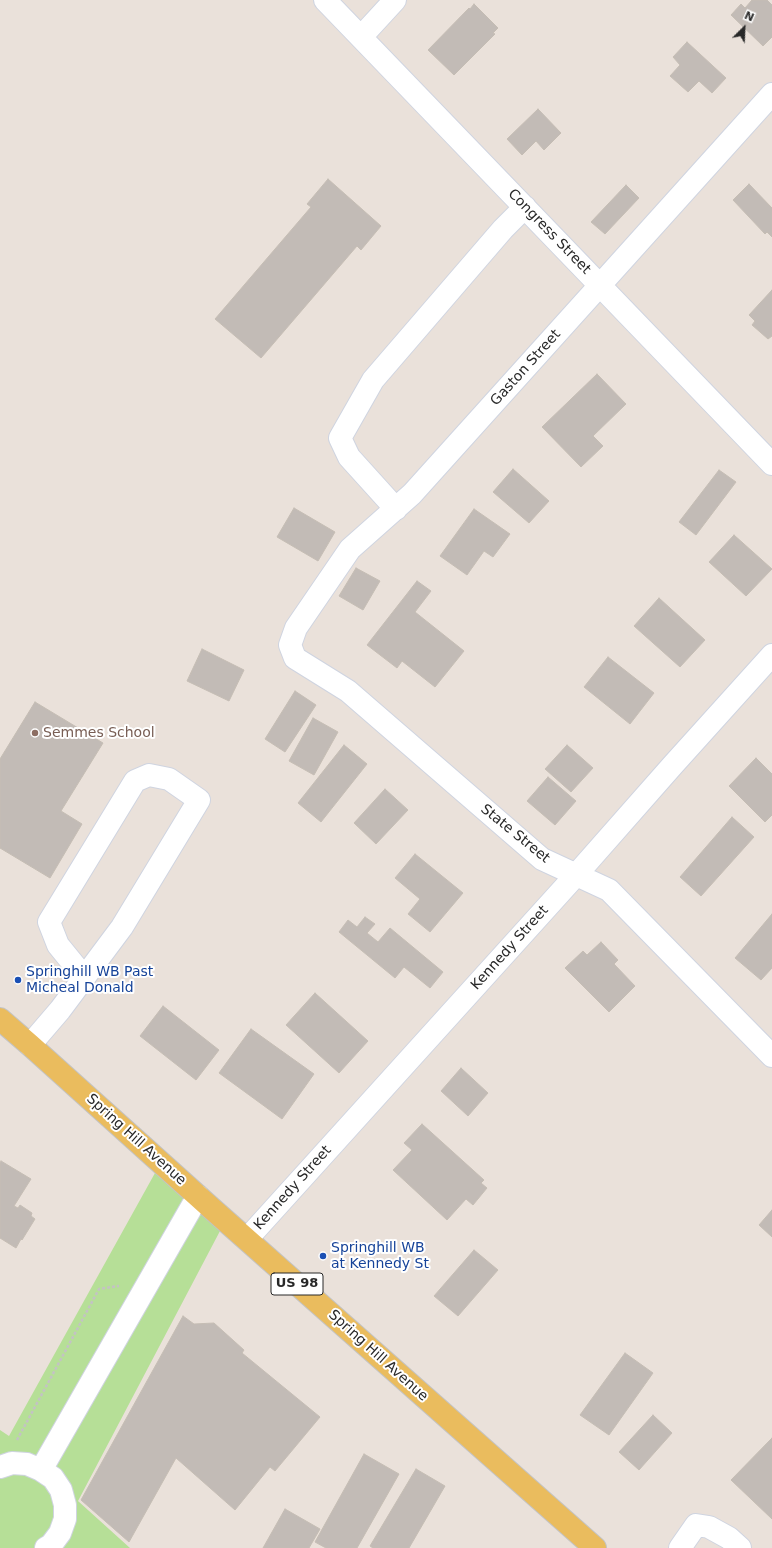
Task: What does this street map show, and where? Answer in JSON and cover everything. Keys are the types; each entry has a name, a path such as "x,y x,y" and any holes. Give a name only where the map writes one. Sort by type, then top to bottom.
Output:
{"main road":[{"name":"Spring Hill Avenue","path":"0,1019 595,1548"}],"street":[{"name":"Congress Street","path":"325,0 772,464"},
{"path":"361,38 395,0"},
{"name":"Gaston Street","path":"290,645 296,628 350,549 412,494 772,94"},
{"path":"396,509 349,457 340,438 373,380 503,229 524,207"},
{"name":"State Street","path":"290,645 295,658 348,691 542,859 609,890 772,1056"},
{"name":"Kennedy Street","path":"247,1240 772,655"},
{"path":"30,1045 60,1010 122,927 199,800 169,779 149,776 135,781 49,922 58,945 84,977"},
{"path":"41,1470 198,1196"},
{"path":"0,1467 12,1463 27,1464 41,1470 53,1478 61,1490 65,1505 65,1519 60,1533 51,1545 46,1548"},
{"path":"680,1548 696,1525 709,1526 729,1538 740,1548"}],"path":[{"path":"16,1441 99,1289 122,1285"}],"green space":[{"path":"155,1173 220,1231 78,1501 130,1548 0,1548 0,1430 9,1436"}],"building":[{"path":"752,0 767,0 772,5 772,37 763,46 731,15 741,4 745,8"},
{"path":"474,4 498,28 493,33 495,34 454,75 428,50"},
{"path":"687,42 726,78 712,93 699,81 688,92 670,76 680,65 673,57"},
{"path":"538,109 561,133 544,150 536,141 522,155 507,139"},
{"path":"328,179 381,226 361,250 357,246 261,358 215,319 311,207 307,204"},
{"path":"749,184 772,208 772,237 767,232 765,234 733,200"},
{"path":"626,185 639,198 605,234 591,222"},
{"path":"772,290 772,336 768,339 752,325 755,321 749,315"},
{"path":"597,374 626,404 593,436 603,446 581,467 542,427"},
{"path":"513,469 549,501 529,523 493,492"},
{"path":"719,470 736,482 696,535 679,522"},
{"path":"294,508 335,532 318,561 277,537"},
{"path":"474,509 510,534 493,557 484,551 467,575 440,556"},
{"path":"734,535 772,569 746,596 709,562"},
{"path":"356,568 380,581 363,610 339,596"},
{"path":"417,581 431,591 415,612 464,651 435,687 402,661 397,668 367,645"},
{"path":"659,598 705,640 680,667 634,626"},
{"path":"202,649 244,670 229,701 187,681"},
{"path":"608,657 654,693 630,724 584,687"},
{"path":"295,691 316,705 285,752 265,739"},
{"path":"35,702 103,743 61,811 82,824 50,878 0,848 0,759"},
{"path":"313,718 338,732 314,775 289,761"},
{"path":"344,745 367,764 321,822 298,803"},
{"path":"567,745 593,768 571,792 545,769"},
{"path":"756,758 772,774 772,815 765,822 729,786"},
{"path":"548,777 576,801 555,825 527,801"},
{"path":"385,789 408,810 376,844 354,823"},
{"path":"732,817 754,837 701,896 680,877"},
{"path":"415,854 463,893 430,932 408,914 420,899 395,878"},
{"path":"772,914 772,968 761,980 735,958"},
{"path":"365,917 375,924 367,933 378,942 390,928 443,972 430,988 404,967 395,978 339,932 348,920 357,927"},
{"path":"601,942 618,960 614,964 635,986 609,1012 565,968 583,951 587,955"},
{"path":"315,993 368,1041 339,1073 286,1025"},
{"path":"163,1006 219,1050 196,1080 140,1036"},
{"path":"251,1029 314,1074 282,1119 219,1073"},
{"path":"461,1068 488,1093 468,1116 441,1091"},
{"path":"422,1124 484,1180 481,1183 487,1188 473,1205 466,1199 447,1220 393,1170 412,1150 404,1143"},
{"path":"1,1161 31,1179 14,1206 18,1208 20,1205 32,1213 31,1216 35,1219 16,1248 0,1238"},
{"path":"772,1210 772,1237 759,1225"},
{"path":"474,1250 498,1270 458,1316 434,1296"},
{"path":"183,1316 194,1324 214,1323 244,1350 242,1353 320,1417 275,1471 270,1467 235,1510 176,1458 129,1542 81,1500"},
{"path":"625,1353 653,1373 609,1435 580,1415"},
{"path":"653,1415 672,1433 639,1470 619,1452"},
{"path":"772,1438 772,1519 731,1480"},
{"path":"364,1454 399,1474 357,1548 326,1548 315,1542"},
{"path":"416,1469 445,1486 409,1548 373,1548 370,1546"},
{"path":"285,1509 320,1529 309,1548 263,1548"}],"place":[{"name":"Semmes School","path":"35,733"},
{"name":"Springhill WB Past Micheal Donald","path":"18,980"},
{"name":"Springhill WB at Kennedy St","path":"323,1256"}]}
